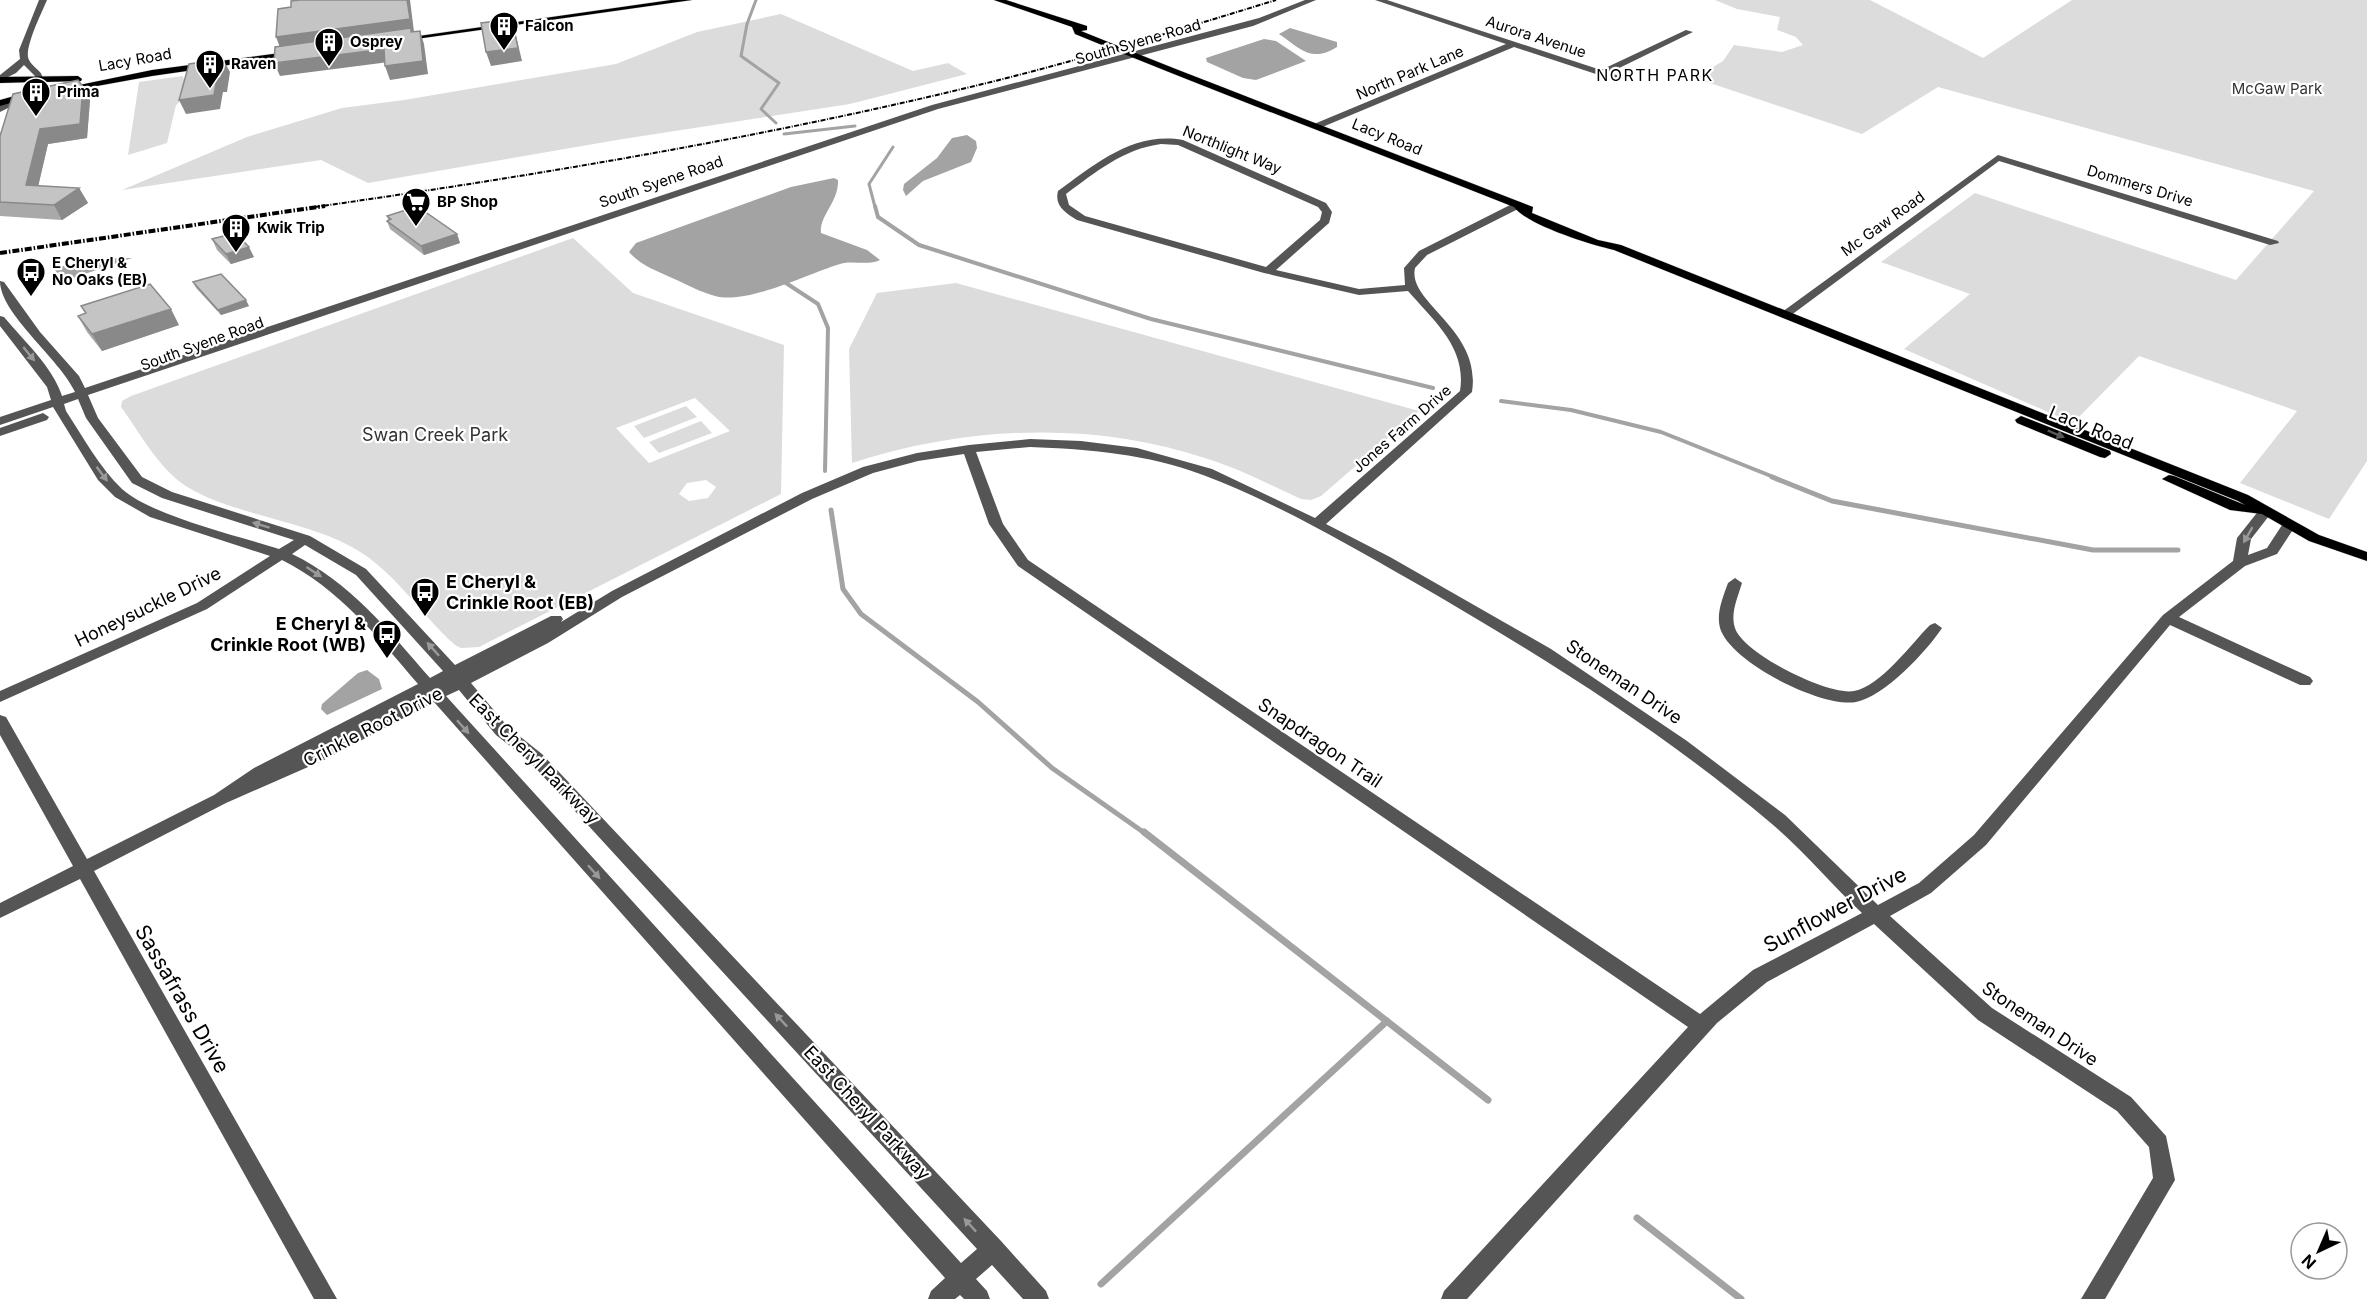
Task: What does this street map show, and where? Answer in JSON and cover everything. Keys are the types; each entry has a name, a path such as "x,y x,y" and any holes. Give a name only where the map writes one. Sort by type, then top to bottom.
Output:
{"main road":[{"path":"650,0 393,38 688,0"},
{"name":"Lacy Road","path":"998,0 1088,29 1222,92 1243,97 1317,126 1517,207 1528,215 1595,243 1617,247 1786,314 1907,366 1932,380 2057,435 2235,507 2265,512 2314,538 2367,557"},
{"name":"Lacy Road","path":"1076,27 1078,32 1131,54"},
{"name":"Lacy Road","path":"0,79 77,79 301,50 152,73 0,103"},
{"name":"Lacy Road","path":"1151,55 1231,88 1243,97"},
{"path":"17,100 38,90 42,84 39,79"}],"street":[{"path":"0,79 13,72 24,60 24,46 43,0"},
{"name":"South Syene Road","path":"920,113 1035,87 1258,20 1312,0"},
{"name":"Aurora Avenue","path":"1379,0 1617,78"},
{"name":"South Syene Road","path":"0,421 82,399 413,283 971,96 1131,54 1151,55 1232,32 1258,20"},
{"path":"1602,73 1689,33"},
{"name":"North Park Lane","path":"1317,126 1514,44"},
{"path":"24,60 39,75 39,79"},
{"path":"0,109 17,100"},
{"name":"Northlight Way","path":"1268,271 1326,221 1326,210 1321,204 1180,142 1155,140 1129,147 1061,193 1061,202 1066,210 1081,218 1268,271 1359,292 1411,288"},
{"name":"Dommers Drive","path":"1998,158 2274,243"},
{"name":"Mc Gaw Road","path":"1786,314 1998,158"},
{"path":"1411,288 1407,277 1408,269 1419,256 1517,207"},
{"name":"East Cheryl Parkway","path":"0,284 75,379 82,399 137,480 167,495 305,539 361,572 502,731 536,758 679,909 1038,1299"},
{"name":"Jones Farm Drive","path":"1317,524 1466,392 1470,379 1469,365 1459,345 1411,288"},
{"path":"0,315 19,309"},
{"name":"East Cheryl Parkway","path":"0,319 53,387 58,407 103,477 120,494 155,514 282,555 307,567 331,583 383,633 978,1299"},
{"name":"South Syene Road","path":"0,432 58,407"},
{"name":"Stoneman Drive","path":"969,449 1030,443 1081,445 1137,452 1207,472 1317,524 1436,589 1546,653 1681,745 1779,820 1876,915 1985,1014 2124,1104 2159,1143 2164,1180 2092,1299"},
{"name":"Crinkle Root Drive","path":"0,911 220,798 266,782 456,677 592,611 617,594 807,496 868,470 917,457 969,449"},
{"name":"Snapdragon Trail","path":"969,449 997,531 1008,548 1023,563 1702,1026"},
{"path":"2240,563 2244,538 2265,512"},
{"name":"Sunflower Drive","path":"1452,1299 1702,1026 1760,976 1925,888 1980,840 2168,618 2240,563 2272,550 2289,525"},
{"name":"Honeysuckle Drive","path":"0,697 202,606 305,539"},
{"path":"1735,583 1725,620 1728,633 1736,643 1805,687 1826,696 1861,696 1874,689 1935,628"},
{"path":"2168,618 2305,681"},
{"name":"Sassafrass Drive","path":"0,721 326,1299"},
{"path":"939,1299 993,1249"}],"green space":[{"name":"McGaw Park","path":"1715,0 1870,0 1983,58 2072,0 2367,0 2367,461 2329,519 2240,483 2297,411 2139,356 2073,423 1904,349 1970,294 1881,262 1975,193 2236,280 2314,191 1938,87 1862,134 1695,78 1723,61 1734,45 1782,52 1803,45 1796,37 1777,30 1780,17 1737,9"},
{"path":"781,14 913,71 948,63 967,74 850,104 623,139 368,183 321,160 122,190 247,137 342,108 404,100 616,64 697,32"},
{"path":"183,76 188,94 176,105 167,143 128,155 139,82"},
{"name":"Swan Creek Park","path":"573,238 633,293 784,345 781,494 479,647 461,648 442,633 380,566 350,546 308,529 217,501 197,493 180,482 156,457 121,407 122,401","holes":["695,398 730,431 649,463 616,428","706,480 716,487 708,498 689,501 679,494 687,483"]},
{"path":"956,283 1419,411 1321,496 1311,500 1301,499 1220,463 1164,446 1075,433 1030,432 940,441 852,463 849,349 877,293"},
{"path":"686,406 697,417 644,438 634,426"},
{"path":"701,421 712,433 659,453 649,442"}],"shaded area":[{"path":"1290,28 1337,42 1337,47 1320,54 1307,52 1279,34"},
{"path":"1264,39 1276,41 1306,61 1256,80 1243,78 1207,62 1206,58"},
{"path":"967,135 976,141 977,148 971,162 923,181 906,196 903,190 904,184 937,158 952,138"},
{"path":"834,178 838,180 837,188 823,221 821,233 867,250 880,260 871,263 840,264 777,287 728,298 704,292 660,273 643,264 629,252 636,243 791,187"},
{"path":"132,258 67,280 62,280 55,270 56,267"},
{"path":"367,670 379,679 382,689 327,715 321,709 322,704 358,673"}],"building":[{"path":"407,0 410,19 276,37 278,9 291,7 291,1"},
{"path":"512,19 518,48 486,52 481,23"},
{"path":"411,28 411,32 420,31 423,61 385,66 384,49 274,63 275,47"},
{"path":"223,59 221,78 217,78 214,95 179,100 189,64"},
{"path":"78,80 83,87 80,124 40,129 26,185 79,188 54,205 0,202 0,136 13,94"},
{"path":"412,208 421,209 457,234 421,246 387,221 391,219 387,216"},
{"path":"235,233 249,247 226,254 212,239"},
{"name":"Kwik Trip","path":"221,274 246,300 218,310 193,282"},
{"path":"150,284 171,309 92,334 78,316 86,313 81,306"}],"waterway":[{"path":"756,0 747,24 741,56 779,83 761,109 776,123"},
{"path":"784,134 855,126"},
{"path":"875,207 869,184 893,147"},
{"path":"875,206 878,217 919,245 1151,319 1433,388"},
{"path":"786,283 818,304 828,328 825,471"},
{"path":"1501,401 1571,410 1661,432 1776,478"},
{"path":"1772,477 1832,501 2093,550 2178,550"},
{"path":"831,510 843,589 861,614 978,702 1052,768 1146,834"},
{"path":"1144,832 1387,1021"},
{"path":"1101,1284 1387,1021"},
{"path":"1387,1021 1488,1100"},
{"path":"1637,1218 1741,1299"}],"railway":[{"path":"315,207 640,156 802,125 1041,69 1276,0"},
{"path":"0,253 325,206"}],"place":[{"name":"Falcon","path":"504,52"},
{"name":"Osprey","path":"329,68"},
{"name":"Raven","path":"210,90"},
{"name":"Prima","path":"36,118"},
{"name":"BP Shop","path":"416,228"},
{"name":"Kwik Trip","path":"236,254"},
{"name":"E Cheryl & No Oaks (EB)","path":"31,298"},
{"name":"E Cheryl & Crinkle Root (EB)","path":"425,618"},
{"name":"E Cheryl & Crinkle Root (WB)","path":"387,660"}],"district":[{"name":"NORTH PARK","path":"1655,75"}]}
